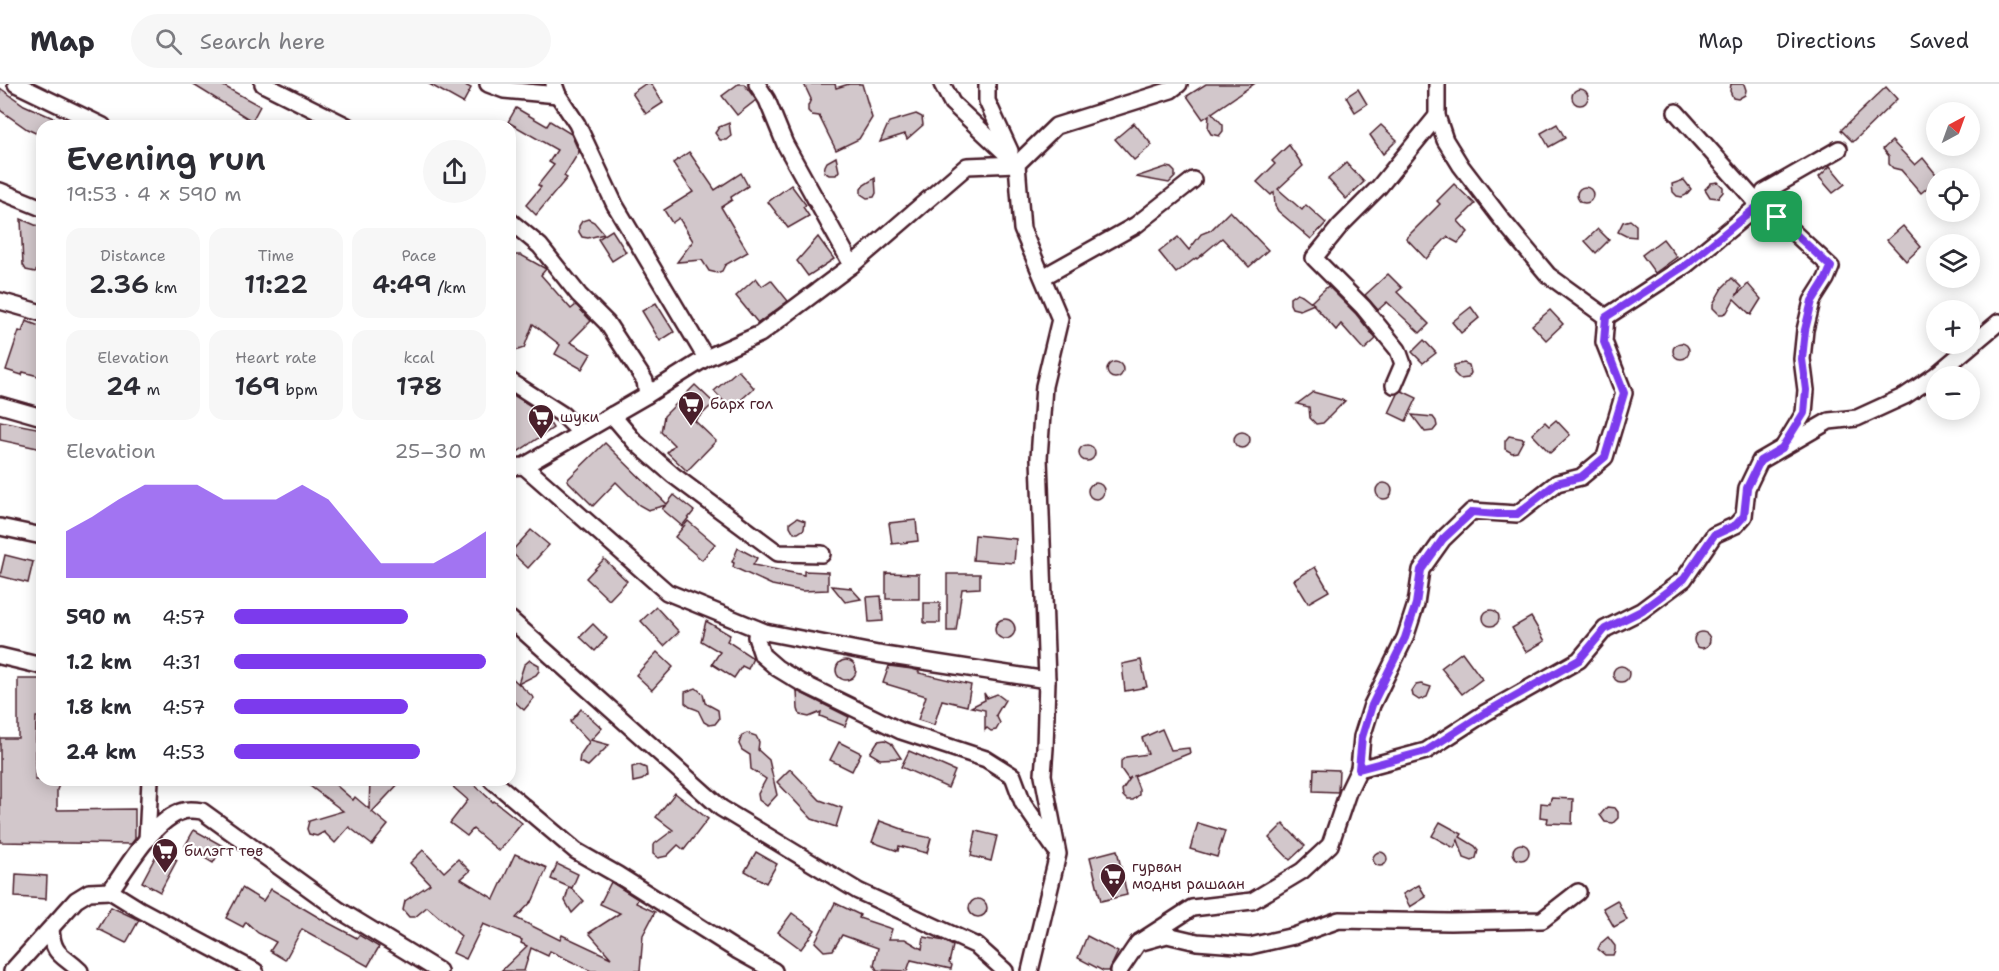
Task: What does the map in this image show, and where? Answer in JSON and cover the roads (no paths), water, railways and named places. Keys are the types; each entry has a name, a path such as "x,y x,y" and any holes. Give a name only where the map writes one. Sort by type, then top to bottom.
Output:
{"street":[{"path":"16,84 91,120"},
{"path":"263,84 335,120"},
{"path":"488,84 504,90 556,89 577,124 615,205 706,358"},
{"path":"757,84 767,100 785,144 852,265"},
{"path":"942,84 952,103 1017,164"},
{"path":"987,84 987,101 1017,164 1022,229 1060,319 1044,386 1039,458 1047,680 1042,775 1058,854 1030,971"},
{"path":"1047,680 878,654 765,632 667,592 517,466 581,433 706,358 760,334 852,265 967,166 1017,164 1056,126 1170,90 1179,84"},
{"path":"1437,84 1437,116 1445,140 1461,166 1548,275 1606,317"},
{"path":"1676,112 1759,205 1777,217 1831,267 1812,301 1805,330 1802,359 1806,390 1804,413 1782,448"},
{"path":"1394,385 1402,364 1398,350 1363,307 1314,258 1340,226 1379,187 1437,116"},
{"path":"1606,317 1686,265 1759,205 1764,192 1839,149"},
{"path":"1043,277 1136,225 1193,180"},
{"path":"0,191 36,206"},
{"path":"516,226 540,246 579,295 607,323 645,381 647,395"},
{"path":"0,301 36,311"},
{"path":"1119,971 1138,943 1192,908 1252,901 1302,870 1330,845 1348,792 1359,769 1362,737 1372,705 1405,638 1416,604 1421,570 1443,539 1472,512 1517,514 1557,483 1581,477 1605,457 1624,393 1604,342 1606,317"},
{"path":"1359,769 1426,751 1485,713 1579,660 1605,629 1641,611 1684,579 1714,535 1736,525 1744,516 1747,488 1760,461 1829,421 1857,418 1905,396 1936,375 1999,322"},
{"path":"516,385 563,415 581,433"},
{"path":"0,405 36,415"},
{"path":"612,415 635,442 673,475 778,553 822,554"},
{"path":"0,527 36,535"},
{"path":"516,624 721,808 858,891 977,946 1005,971"},
{"path":"757,628 756,638 762,655 792,677 901,731 986,759 1013,776 1023,803 1058,854"},
{"path":"0,656 36,665"},
{"path":"147,840 150,786"},
{"path":"499,786 576,851 618,874 738,951 774,971"},
{"path":"110,891 147,840 165,822 176,814 192,810 202,811 339,910 438,971"},
{"path":"12,971 76,900 89,892 110,891 255,971"},
{"path":"1138,943 1167,935 1197,942 1250,946 1294,936 1338,920 1450,922 1542,920 1578,892"},
{"path":"51,929 56,952 80,970"}],"place":[{"name":"барх гол","path":"691,427"},
{"name":"шуки","path":"541,440"},
{"name":"билэгт төв","path":"165,874"},
{"name":"гурван модны рашаан","path":"1113,899"}]}
